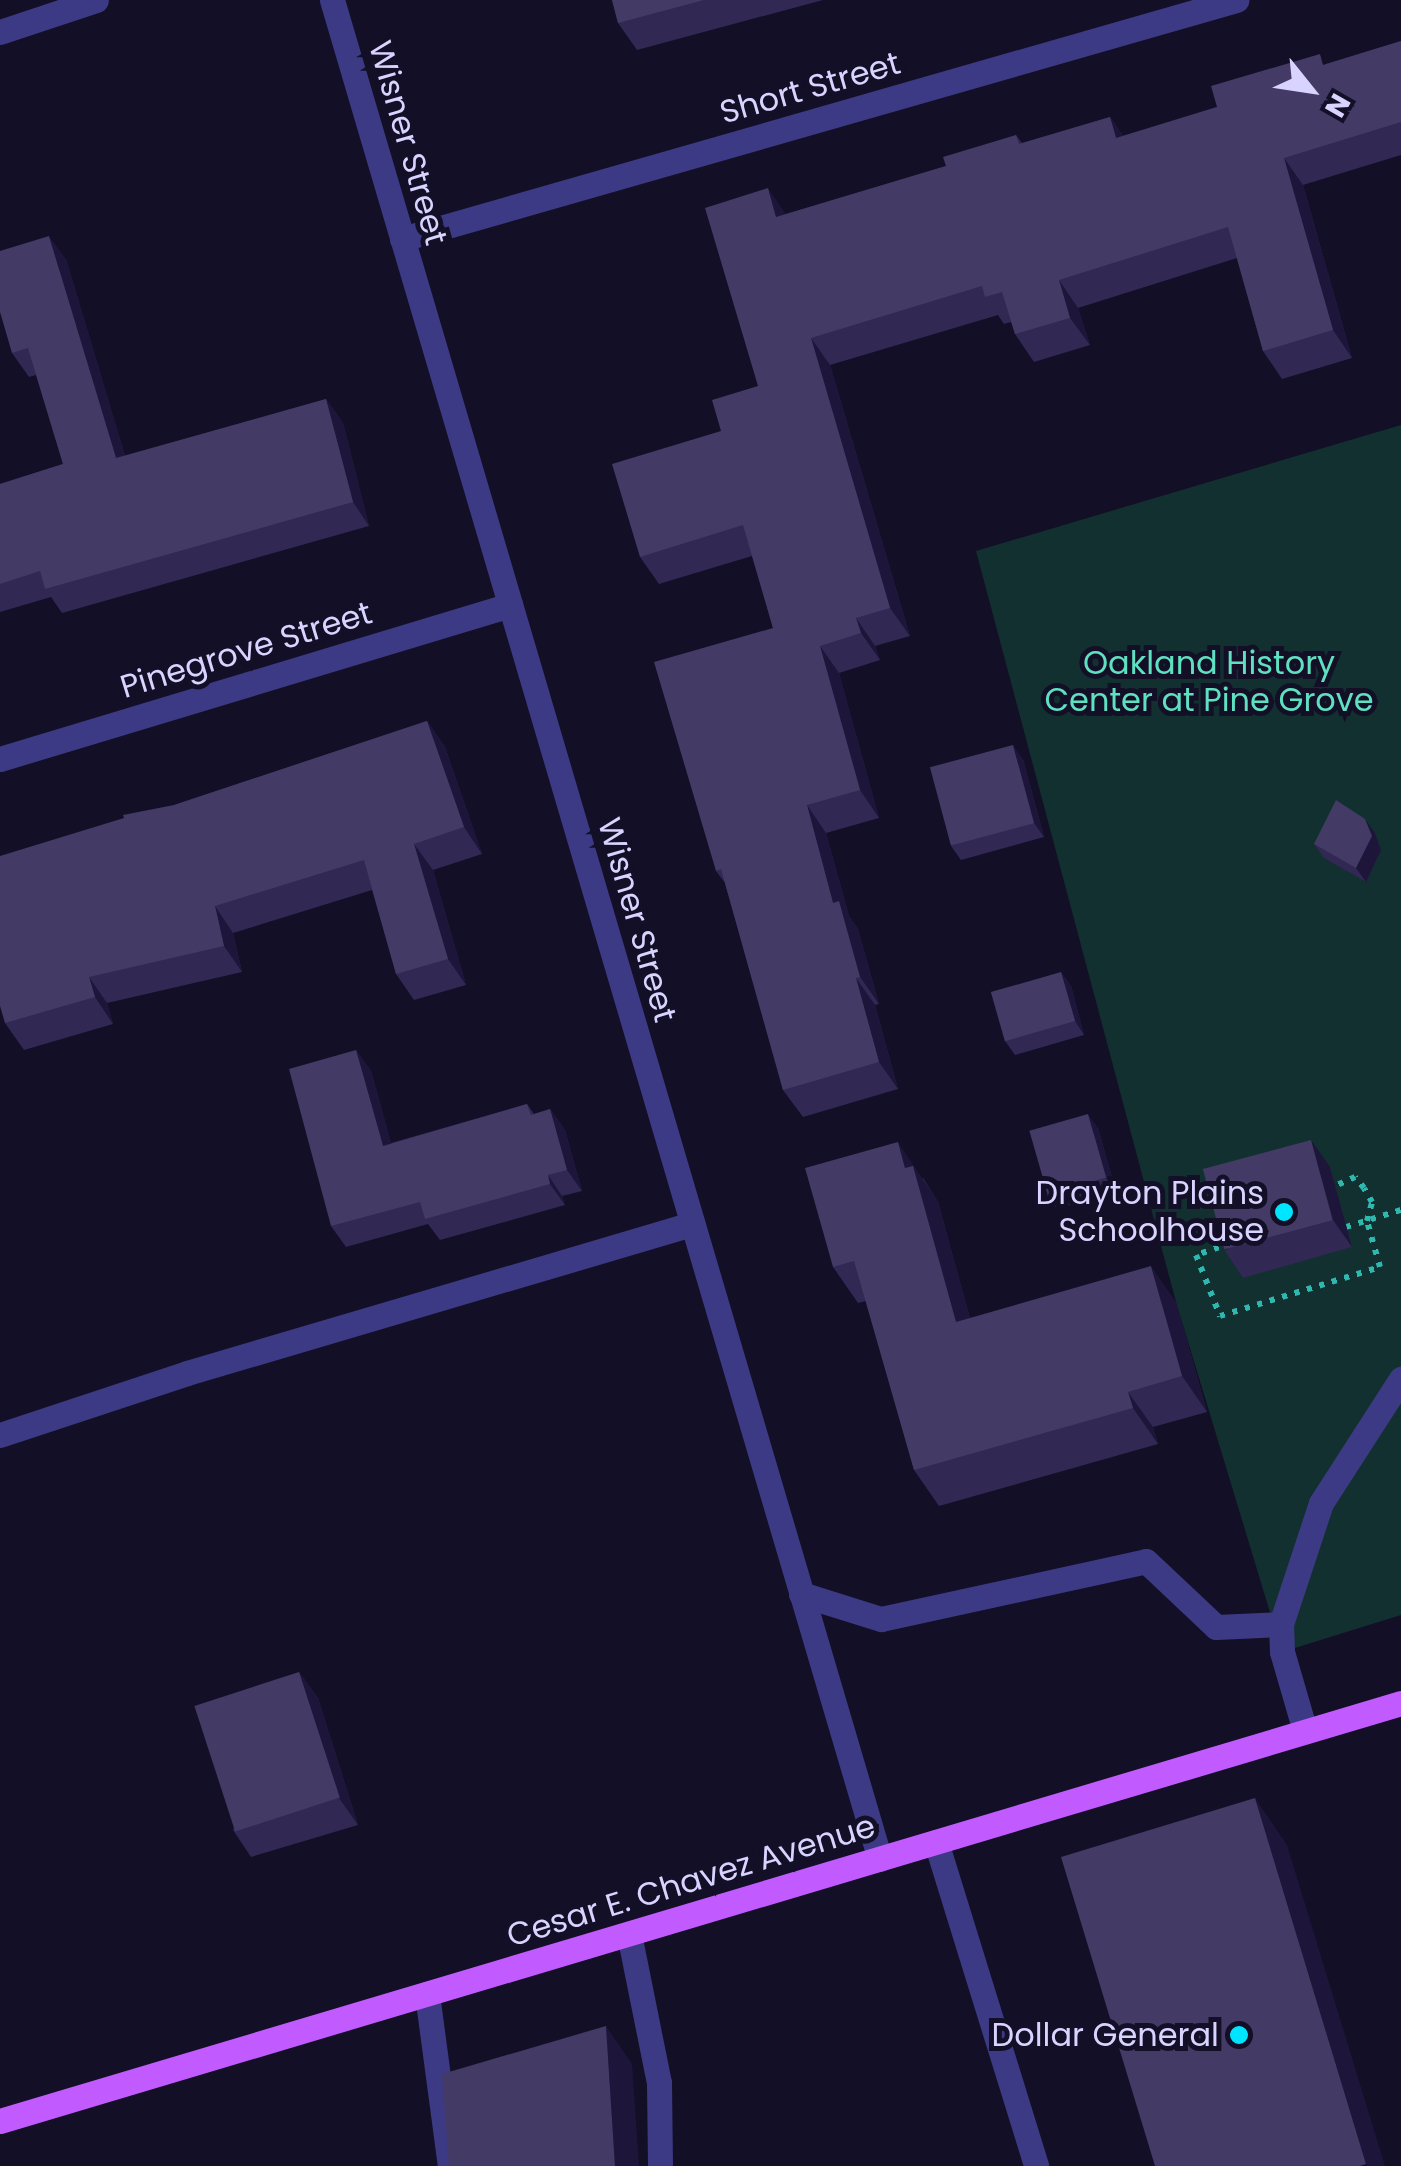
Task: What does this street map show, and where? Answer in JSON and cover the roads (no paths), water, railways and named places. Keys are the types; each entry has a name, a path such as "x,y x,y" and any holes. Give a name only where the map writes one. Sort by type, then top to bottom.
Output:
{"main road":[{"name":"Cesar E. Chavez Avenue","path":"0,2121 1401,1703"}],"street":[{"path":"0,32 96,0"},
{"name":"Wisner Street","path":"332,0 880,1859"},
{"name":"Short Street","path":"402,238 1236,0"},
{"name":"Pinegrove Street","path":"0,758 510,606"},
{"path":"0,1436 187,1373 692,1224"},
{"path":"1306,1732 1282,1652 1281,1624 1321,1502 1401,1379"},
{"path":"801,1594 881,1619 1146,1562 1216,1627 1281,1624"},
{"path":"936,1842 1036,2166"},
{"path":"629,1934 659,2083 660,2166"},
{"path":"427,1994 450,2166"}],"place":[{"name":"Drayton Plains Schoolhouse","path":"1284,1212"},
{"name":"Dollar General","path":"1239,2035"}],"park label":[{"name":"Oakland History Center at Pine Grove","path":"1209,682"}]}
